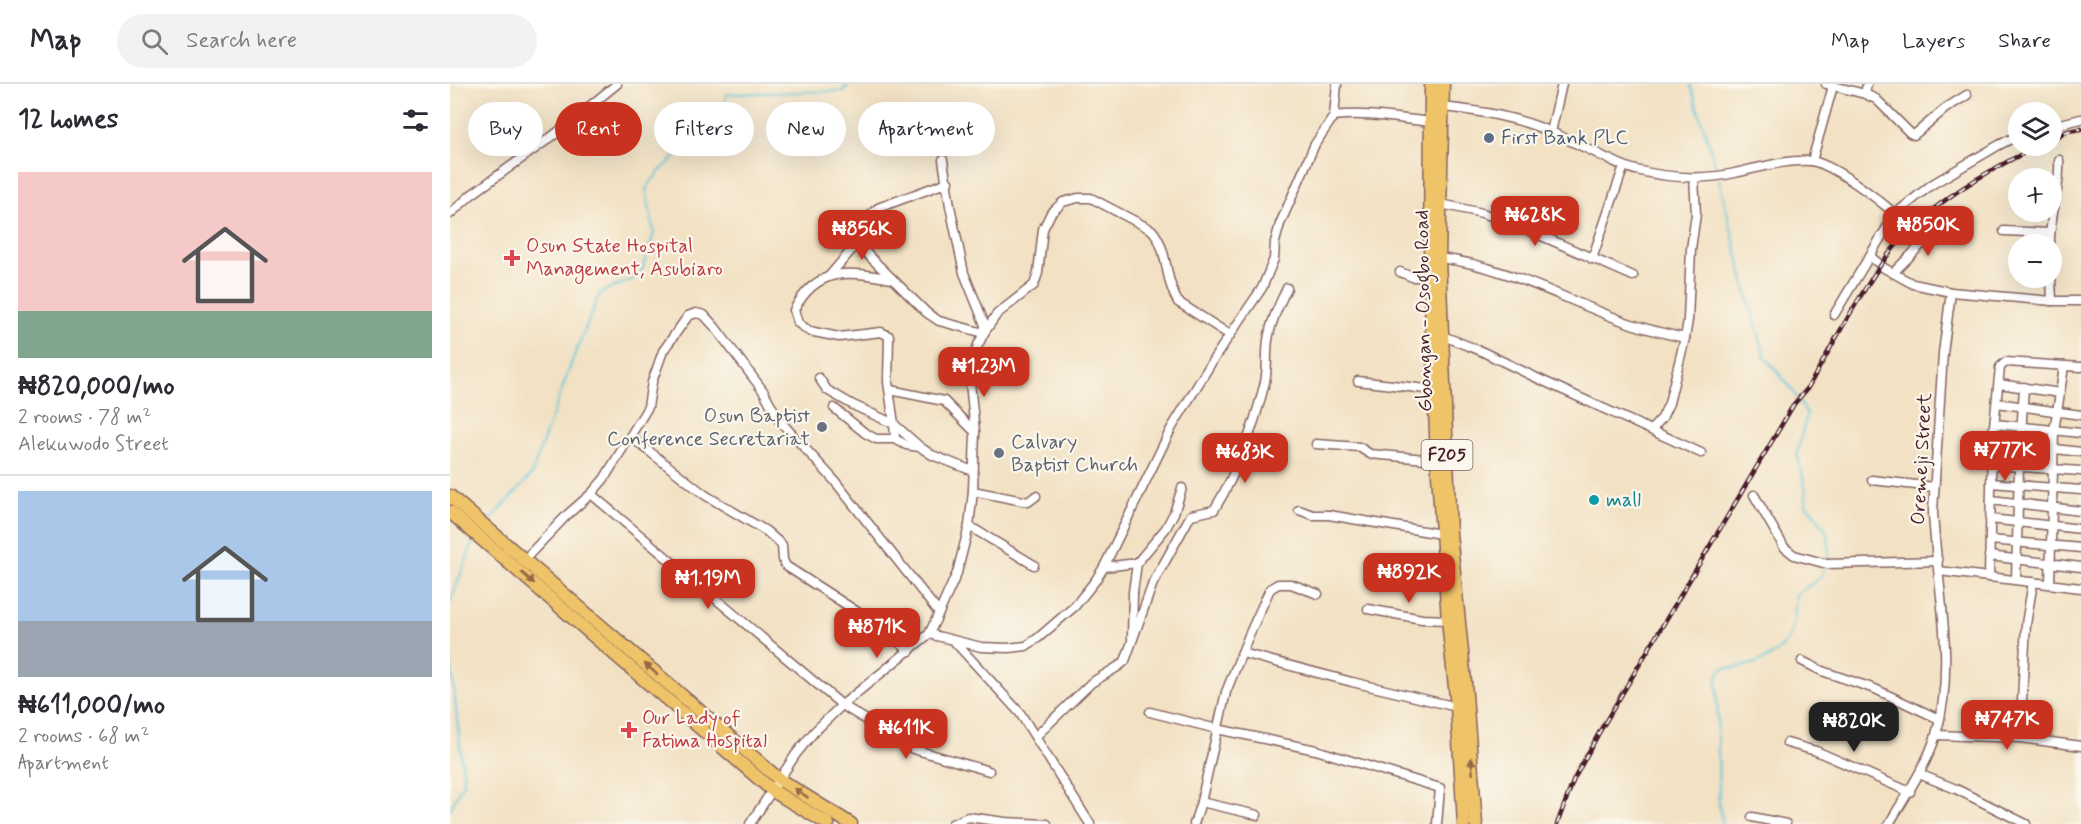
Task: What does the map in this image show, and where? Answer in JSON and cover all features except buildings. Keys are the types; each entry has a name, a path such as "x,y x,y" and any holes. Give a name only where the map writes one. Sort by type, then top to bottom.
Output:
{"main road":[{"name":"Gbongan - Osogbo Road","path":"1431,84 1435,234 1439,258 1443,336 1450,533 1476,824"},
{"name":"Gbongan - Osogbo Road","path":"1443,84 1441,204 1430,277 1441,534 1457,707 1464,824"},
{"path":"450,496 469,520 773,791 828,824"},
{"path":"450,512 469,520"},
{"path":"488,536 524,560 780,780 851,824"}],"street":[{"path":"450,214 471,195 554,135 617,84"},
{"path":"929,634 981,647 1026,646 1074,606 1104,567 1172,429 1262,288 1274,259 1275,242 1280,224 1315,144 1334,116 1337,84"},
{"path":"1551,132 1562,84"},
{"path":"1865,94 1867,84"},
{"path":"1812,161 1830,85 1865,94 1884,106 1910,134 1914,135 1946,108 1967,95"},
{"path":"1443,106 1515,119 1551,132 1634,170 1694,178 1812,161 1858,185 1895,214"},
{"path":"1334,116 1363,115 1431,122"},
{"path":"2062,124 2081,119"},
{"path":"1834,315 1895,214 1931,185 2008,140"},
{"path":"943,160 964,273 985,325 984,333"},
{"path":"2004,231 2050,233 2060,176 2060,160"},
{"path":"1592,260 1624,166"},
{"path":"1652,429 1662,418 1669,403 1685,338 1691,249 1696,214 1694,178"},
{"path":"857,234 878,208 948,182"},
{"path":"750,824 796,754 808,740 842,705 929,634 939,614 957,573 969,526 974,490 975,432 969,372 984,333 998,314 1034,285 1038,273 1043,229 1051,213 1063,202 1090,198 1152,230 1161,246 1173,295 1178,302 1230,335"},
{"path":"1441,204 1482,213 1512,223 1633,276"},
{"path":"1893,273 1946,221"},
{"path":"830,275 857,246 927,314 939,321 984,333"},
{"path":"1871,257 1913,284 1951,292 2052,301 2081,301"},
{"path":"1439,258 1464,260 1552,291 1618,320 1685,338"},
{"path":"1400,272 1412,277 1430,277"},
{"path":"893,279 858,274 830,275 819,279 794,310 798,323 809,331 839,337 881,332 890,336 890,390 895,439"},
{"path":"1036,736 1091,683 1119,666 1128,656 1153,583 1191,515 1214,510 1232,481 1266,380 1268,341 1274,314 1287,288"},
{"path":"2051,288 2052,301"},
{"name":"Oremeji Street","path":"1889,824 1910,792 1936,735 1943,696 1943,614 1934,536 1934,487 1943,353 1951,292"},
{"path":"524,560 567,515 591,494 604,478 648,407 652,382 663,351 688,316 696,313 704,315 764,392 779,420 834,480 939,614"},
{"path":"1443,336 1481,351 1701,453"},
{"path":"1989,576 1992,445 2000,367 2006,363 2081,367"},
{"path":"2050,583 2054,431 2064,366"},
{"path":"819,378 827,390 894,424 932,455 973,471"},
{"path":"1358,381 1435,390"},
{"path":"1999,384 2060,393"},
{"path":"2016,579 2024,387"},
{"path":"890,390 944,401 975,432"},
{"path":"1996,403 2081,415"},
{"path":"834,408 876,439 895,439 906,445 920,447"},
{"path":"1995,424 2081,433"},
{"path":"631,436 705,495 766,531 782,545 783,560 786,566 870,620 910,651"},
{"path":"1316,444 1359,447 1370,454 1437,460"},
{"path":"1992,445 2021,445 2081,452"},
{"path":"1992,465 2081,471"},
{"path":"1872,480 1934,487"},
{"path":"1991,483 2081,490"},
{"path":"1132,641 1132,601 1137,563 1166,528 1174,513 1182,488"},
{"path":"974,490 1028,502 1036,496"},
{"path":"591,494 842,705 913,749 989,771"},
{"path":"1754,495 1784,547 1794,555 1827,564 1938,561"},
{"path":"1991,500 2081,510"},
{"path":"1299,510 1313,515 1329,515 1441,534"},
{"path":"1990,519 2081,529"},
{"path":"969,526 1034,565"},
{"path":"1990,540 2081,548"},
{"path":"1989,556 2081,567"},
{"path":"1104,567 1137,563"},
{"path":"1939,571 2081,588"},
{"path":"2020,738 2026,624 2033,582"},
{"path":"1194,824 1226,692 1270,589 1278,584 1291,584 1318,594"},
{"path":"1368,609 1422,619 1448,620"},
{"path":"954,641 1020,713 1090,824"},
{"path":"1242,653 1457,707"},
{"path":"1802,661 1875,689 1939,719"},
{"path":"1150,712 1316,750 1440,788 1437,824"},
{"path":"1936,735 2020,738 2081,746"},
{"path":"1787,743 1816,752 1910,792"},
{"path":"1919,774 1956,789 2010,821 2026,824"},
{"path":"1201,802 1257,815"},
{"path":"952,824 968,817 1047,824"},
{"path":"1752,817 1786,824"}],"waterway":[{"path":"488,523 531,475 574,356 600,293 640,276 654,233 646,189 658,173 691,142 694,126 719,124 727,94 843,91 849,84"},
{"path":"1690,84 1718,173"},
{"path":"1719,179 1765,357 1791,388 1807,414 1797,453 1806,491 1806,504 1822,523 1828,536 1827,560"},
{"path":"450,603 474,539"},
{"path":"1723,824 1719,806 1717,676 1723,668 1753,664 1772,656 1786,642 1794,619 1796,595 1822,576 1825,566"},
{"path":"450,656 464,781 450,810"}],"railway":[{"path":"2062,134 2081,129"},
{"path":"1557,824 1574,779 1600,731 1794,404 1807,389 1851,311 1880,266 1895,246 1931,211 1972,182 2019,156"}],"place":[{"name":"First Bank PLC","path":"1489,138"},
{"name":"Osun State Hospital Management, Asubiaro","path":"512,258"},
{"name":"Osun Baptist Conference Secretariat","path":"822,427"},
{"name":"Calvary Baptist Church","path":"999,453"},
{"name":"mall","path":"1594,500"},
{"name":"Our Lady of Fatima Hospital","path":"629,730"}]}
